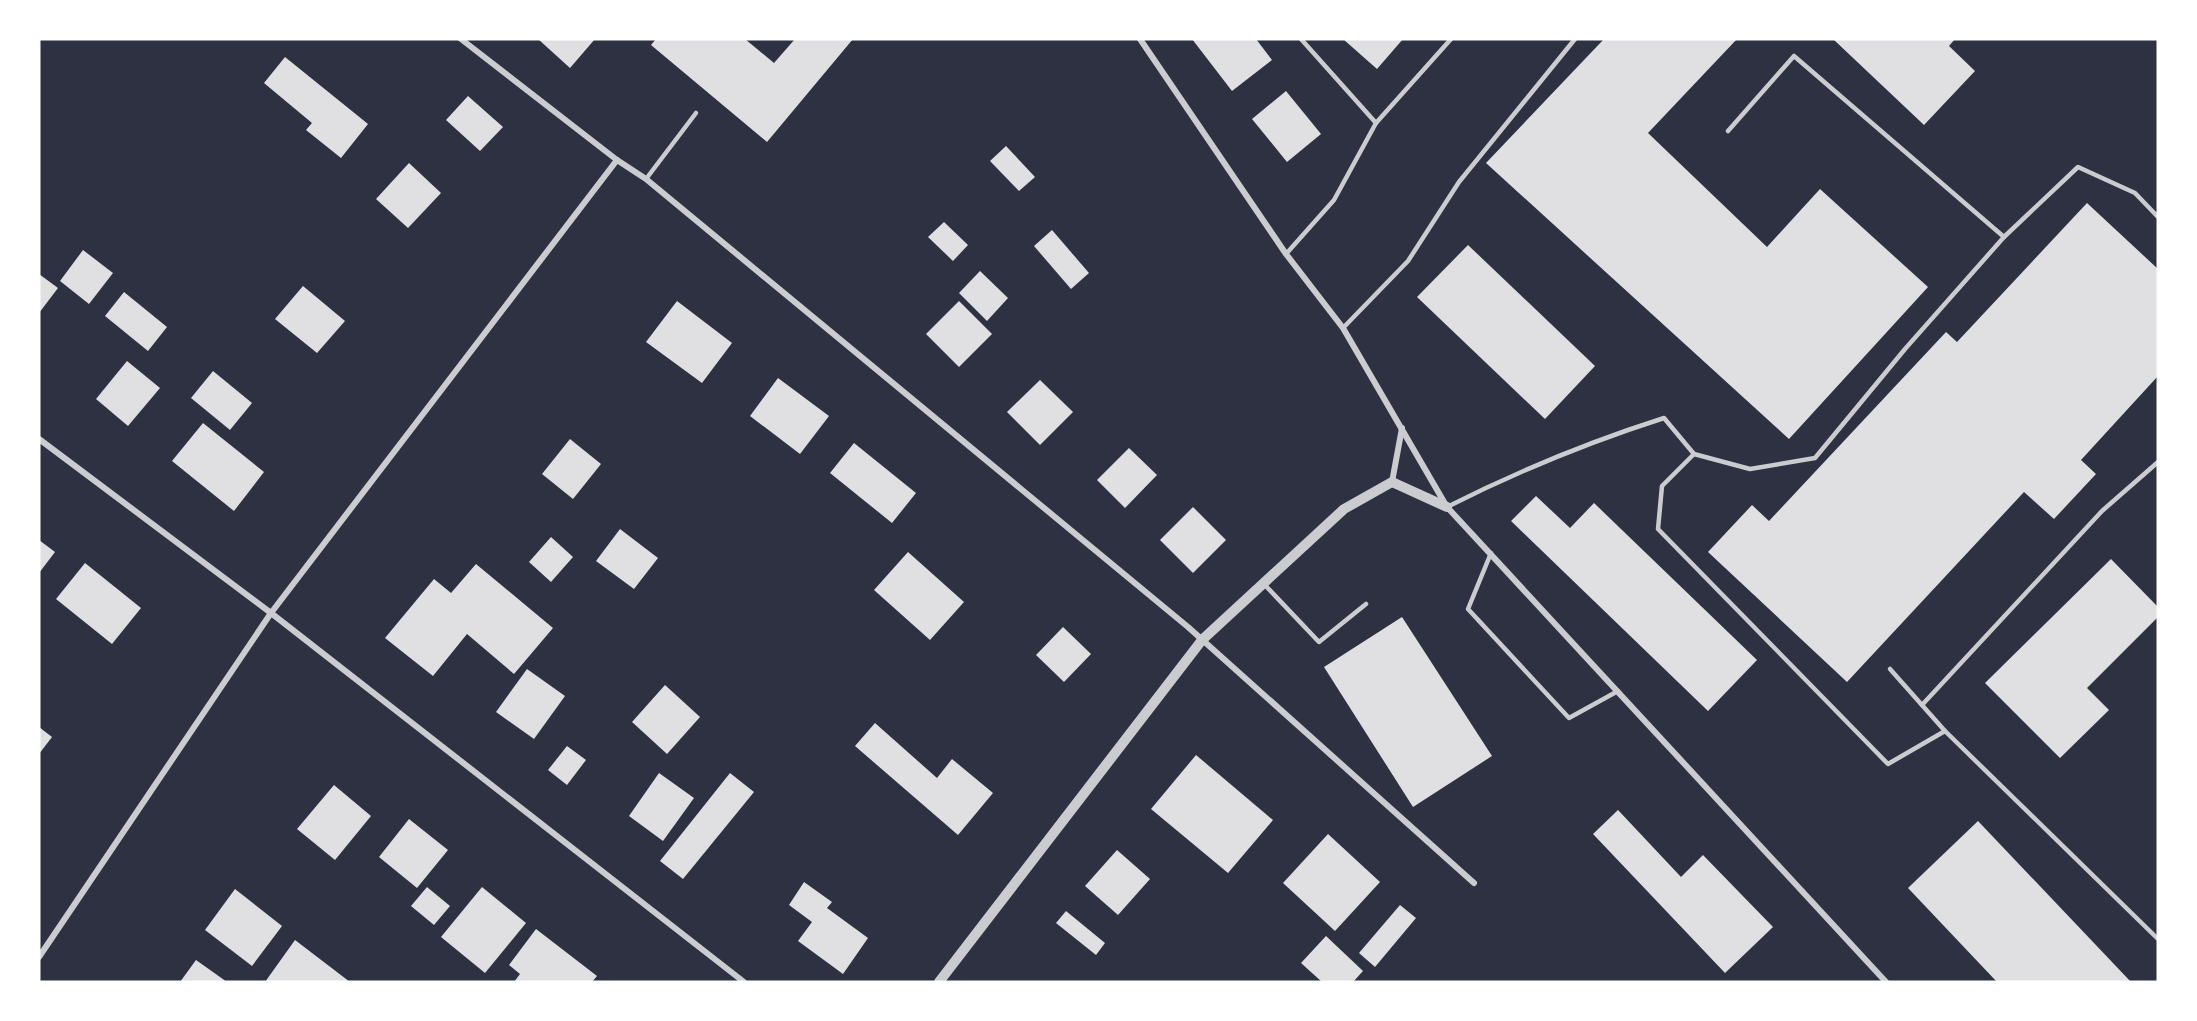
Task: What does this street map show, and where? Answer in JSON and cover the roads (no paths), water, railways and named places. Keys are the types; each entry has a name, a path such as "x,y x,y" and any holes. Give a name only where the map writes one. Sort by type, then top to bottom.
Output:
{"street":[{"path":"461,39 617,160 646,179 1202,640 1474,883"},
{"path":"1140,39 1286,254 1342,328 1448,507 1886,982"},
{"path":"39,957 271,613 617,160"},
{"path":"1392,482 1402,428"},
{"path":"39,439 271,613 744,982"},
{"path":"939,982 1202,640 1344,509 1392,482"},
{"path":"1392,482 1448,507"}],"lane":[{"path":"1301,39 1376,123"},
{"path":"1286,254 1334,200 1376,123 1451,39"},
{"path":"1342,328 1408,261 1459,182 1575,39"},
{"path":"1728,131 1794,56 2004,237"},
{"path":"646,179 696,113"},
{"path":"1448,507 1504,478 1603,438 1664,418 1694,454 1750,470 1815,458 1905,349 2004,237 2078,167 2135,193 2158,217"},
{"path":"1694,454 1662,486 1658,530 1888,764 1944,731"},
{"path":"1922,705 2102,511 2158,462"},
{"path":"1491,554 1468,609 1569,718 1618,691"},
{"path":"1263,583 1319,642 1366,604"},
{"path":"1890,669 1944,731 2158,939"}]}
